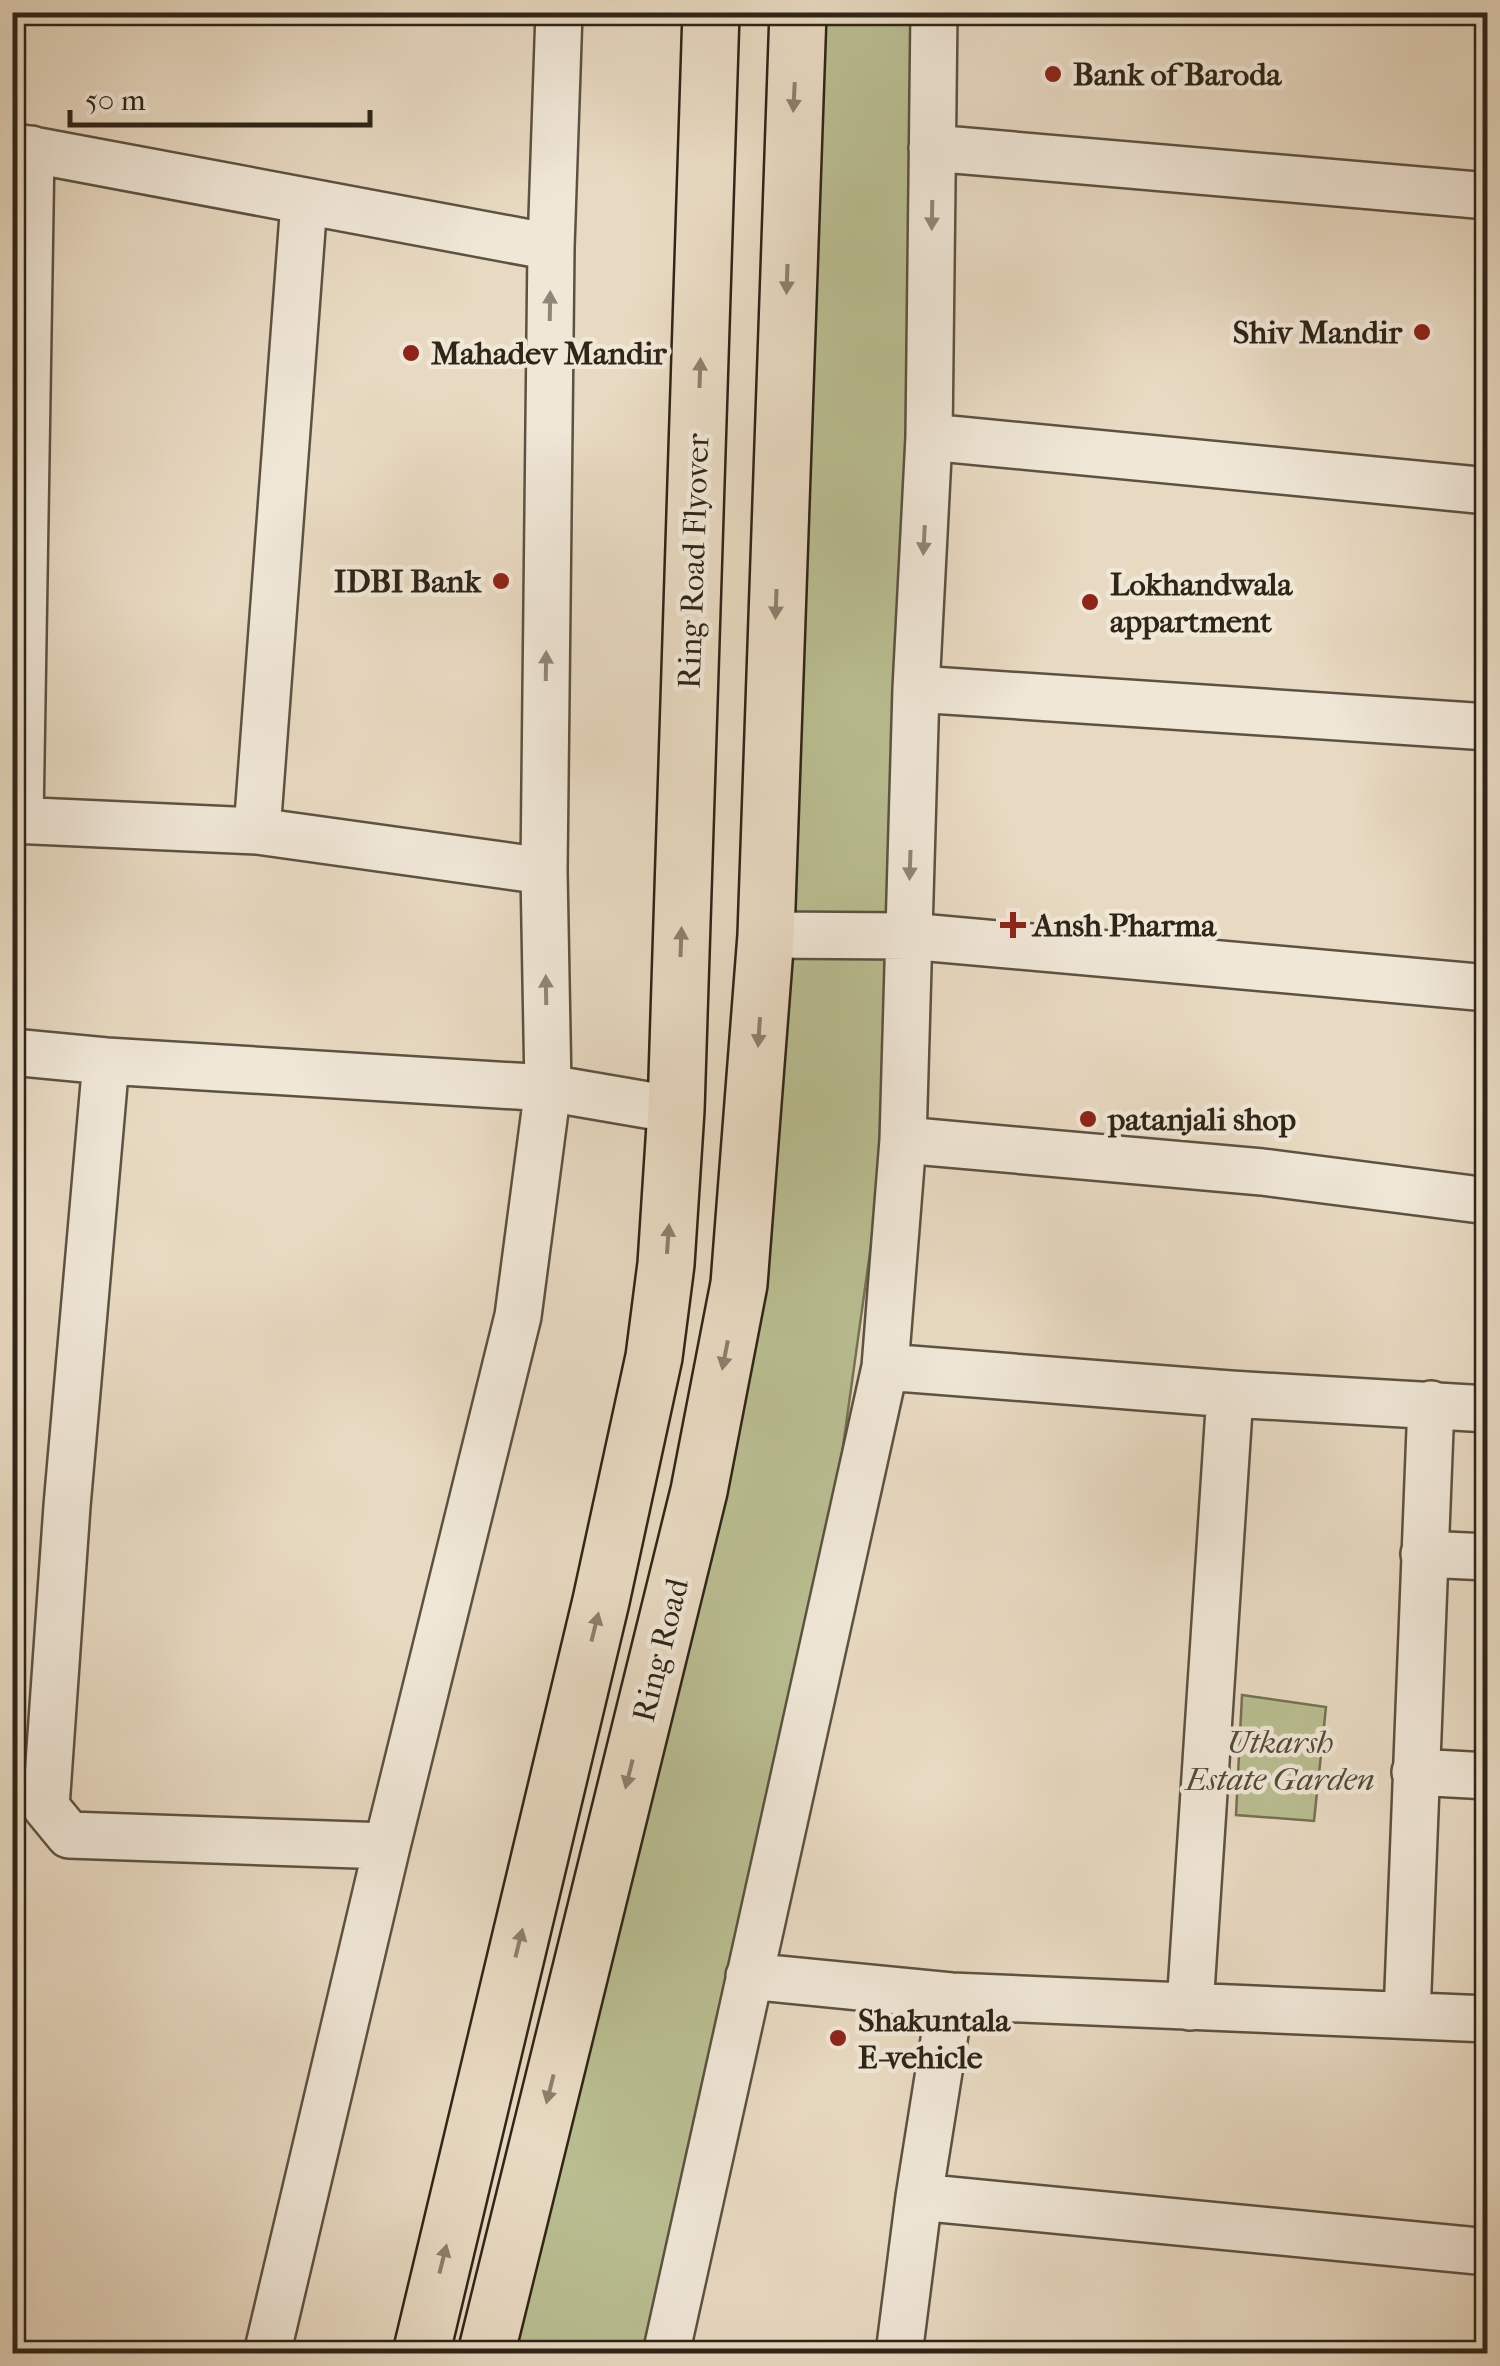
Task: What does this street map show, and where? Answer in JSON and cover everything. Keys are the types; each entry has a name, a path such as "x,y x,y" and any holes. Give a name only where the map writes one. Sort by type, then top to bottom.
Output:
{"main road":[{"name":"Ring Road Flyover","path":"676,1110 711,12"},
{"path":"766,935 798,12"},
{"name":"Ring Road","path":"486,2354 699,1491 745,1227 766,935"},
{"name":"Ring Road","path":"421,2354 597,1620 654,1357 666,1264 676,1110"}],"street":[{"path":"267,2354 386,1846 518,1316 548,1088 544,871 551,247 559,12"},
{"path":"666,2354 885,1366 904,1140 916,689 929,437 934,12"},
{"path":"544,871 257,830 16,821 22,148 551,247"},
{"path":"932,148 1488,196"},
{"path":"257,830 304,202"},
{"path":"929,437 1488,490"},
{"path":"916,689 1488,727"},
{"path":"766,935 908,936 1488,988"},
{"path":"12,1052 106,1062 548,1088 676,1110"},
{"path":"106,1062 66,1506 46,1807 69,1836 386,1846"},
{"path":"904,1140 1262,1172 1488,1201"},
{"path":"885,1366 1488,1410"},
{"path":"1190,2007 1230,1394"},
{"path":"1407,2014 1431,1404"},
{"path":"1424,1554 1488,1557"},
{"path":"1415,1772 1488,1776"},
{"path":"749,1976 952,1996 1488,2018"},
{"path":"899,2354 952,1996"},
{"path":"920,2197 1488,2252"}],"green space":[{"path":"788,13 951,13 927,842 820,1612 673,2353 486,2354 745,1227"},
{"name":"Utkarsh Estate Garden","path":"1242,1695 1326,1707 1314,1821 1236,1815"}],"place":[{"name":"Bank of Baroda","path":"1053,74"},
{"name":"Shiv Mandir","path":"1422,332"},
{"name":"Mahadev Mandir","path":"411,353"},
{"name":"IDBI Bank","path":"501,581"},
{"name":"Lokhandwala appartment","path":"1090,602"},
{"name":"Ansh Pharma","path":"1013,925"},
{"name":"patanjali shop","path":"1088,1119"},
{"name":"Shakuntala E-vehicle","path":"838,2038"}]}
